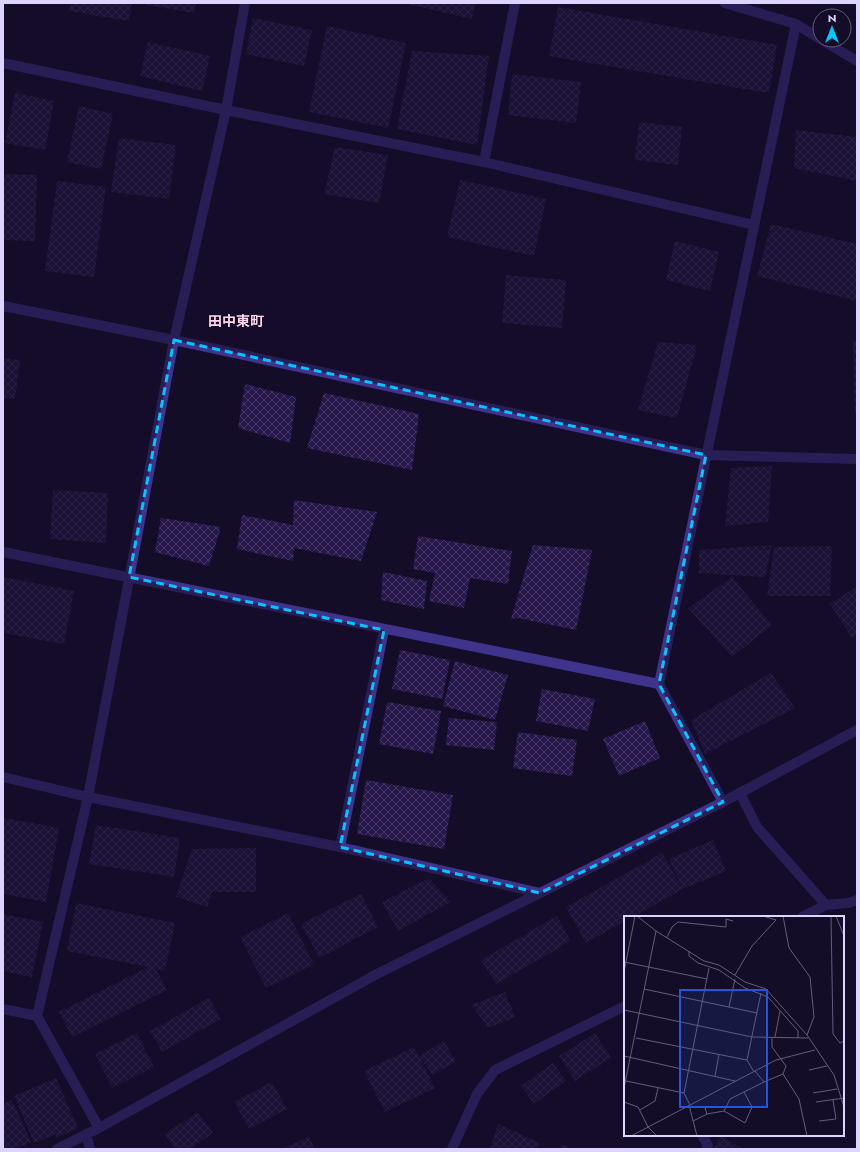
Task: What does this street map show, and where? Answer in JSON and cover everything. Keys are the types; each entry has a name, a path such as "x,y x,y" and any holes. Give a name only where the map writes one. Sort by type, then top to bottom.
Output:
{"street":[{"path":"99,1128 37,1016 88,797 174,340 226,110 245,3"},
{"path":"484,162 515,3"},
{"path":"725,3 796,24 812,34"},
{"path":"724,802 659,684 796,24"},
{"path":"836,48 857,61"},
{"path":"3,63 484,162 754,224"},
{"path":"3,306 174,340 706,455 857,459"},
{"path":"3,552 384,630 659,684"},
{"path":"340,847 384,630"},
{"path":"57,1149 99,1128 377,974 724,802 857,730"},
{"path":"3,777 88,797 340,847 540,893"},
{"path":"740,793 757,826 826,905"},
{"path":"804,916 826,905 848,903 857,900"},
{"path":"452,1149 477,1094 495,1070 624,1006"},
{"path":"3,1009 37,1016"},
{"path":"86,1134 90,1149"},
{"path":"703,1136 708,1146 706,1149"}],"highlighted area":[{"path":"174,340 706,455 659,684 723,802 540,893 340,847 384,630 129,577"}],"building":[{"path":"71,3 132,3 129,21 69,11"},
{"path":"147,3 196,3 194,13 147,5"},
{"path":"403,3 475,3 472,19"},
{"path":"558,7 777,45 769,93 549,56"},
{"path":"253,18 312,30 304,66 246,54"},
{"path":"327,26 406,43 388,128 309,112"},
{"path":"148,42 210,56 202,91 140,76"},
{"path":"412,51 489,56 477,145 397,129"},
{"path":"512,74 581,82 576,123 508,115"},
{"path":"15,93 54,101 45,150 5,143"},
{"path":"79,106 113,114 101,169 67,162"},
{"path":"639,122 682,127 678,165 635,160"},
{"path":"796,130 857,137 857,181 794,168"},
{"path":"119,138 176,145 169,199 111,192"},
{"path":"335,147 388,155 379,203 324,194"},
{"path":"3,174 37,175 35,241 3,240"},
{"path":"460,180 546,199 534,256 447,237"},
{"path":"57,181 106,187 94,277 45,271"},
{"path":"771,224 857,244 857,301 757,276"},
{"path":"675,241 719,252 710,291 666,280"},
{"path":"506,275 566,280 562,328 502,323"},
{"path":"853,341 857,341 857,414 855,414"},
{"path":"658,342 697,345 677,418 638,410"},
{"path":"3,358 20,360 15,399 3,398"},
{"path":"245,384 296,397 290,443 238,428"},
{"path":"324,393 419,414 412,470 307,448"},
{"path":"772,466 768,522 725,526 731,468"},
{"path":"53,490 108,493 106,543 50,539"},
{"path":"294,500 377,512 361,561 294,548 293,561 237,549 242,515 293,525"},
{"path":"161,518 221,527 209,566 155,552"},
{"path":"418,536 512,551 508,584 470,578 464,608 429,601 435,573 413,569"},
{"path":"533,545 592,550 576,630 518,618 511,619"},
{"path":"772,545 765,577 699,573 699,550"},
{"path":"832,546 830,596 767,596 774,547"},
{"path":"383,572 427,581 424,609 381,600"},
{"path":"3,577 74,591 64,644 3,633"},
{"path":"732,577 772,625 732,657 688,608"},
{"path":"857,586 857,634 852,638 830,604"},
{"path":"400,650 450,660 442,699 392,689"},
{"path":"455,661 508,675 495,720 443,706"},
{"path":"771,673 795,708 705,754 691,720"},
{"path":"542,689 595,699 588,731 536,721"},
{"path":"387,702 441,711 433,754 379,744"},
{"path":"449,718 497,722 494,750 446,745"},
{"path":"645,721 660,758 619,776 603,739"},
{"path":"518,732 577,740 572,776 513,768"},
{"path":"366,780 453,795 444,849 357,834"},
{"path":"5,818 59,828 46,902 3,894 3,828"},
{"path":"96,825 180,838 174,877 89,864"},
{"path":"713,840 726,871 683,889 635,916 624,916 624,922 586,943 566,907 662,853 682,887 669,859"},
{"path":"256,848 256,892 212,892 207,907 176,897 192,849"},
{"path":"429,878 451,902 398,931 382,902"},
{"path":"361,894 378,927 319,958 301,924"},
{"path":"76,903 175,923 165,971 156,969 167,990 72,1037 59,1012 148,967 67,951"},
{"path":"288,913 314,964 266,988 240,937"},
{"path":"3,914 43,922 32,977 3,971"},
{"path":"557,916 571,941 496,984 481,960"},
{"path":"505,992 515,1017 488,1028 472,1005"},
{"path":"209,998 221,1019 162,1052 150,1031"},
{"path":"137,1033 154,1067 112,1088 95,1054"},
{"path":"595,1033 611,1058 575,1081 559,1056"},
{"path":"444,1041 456,1061 433,1075 419,1056"},
{"path":"414,1047 435,1088 385,1112 364,1071"},
{"path":"553,1063 566,1081 534,1104 521,1086"},
{"path":"56,1078 78,1128 57,1138 56,1134 34,1143 14,1096"},
{"path":"272,1082 287,1109 249,1129 234,1102"},
{"path":"12,1100 31,1142 15,1149 3,1149 3,1104"},
{"path":"198,1112 213,1133 190,1149 175,1149 165,1134"},
{"path":"498,1124 540,1143 536,1149 490,1149"},
{"path":"721,1136 743,1149 713,1149"},
{"path":"309,1137 315,1149 281,1149"},
{"path":"562,1144 574,1149 560,1149"}],"district":[{"name":"田中東町","path":"236,321"}]}
